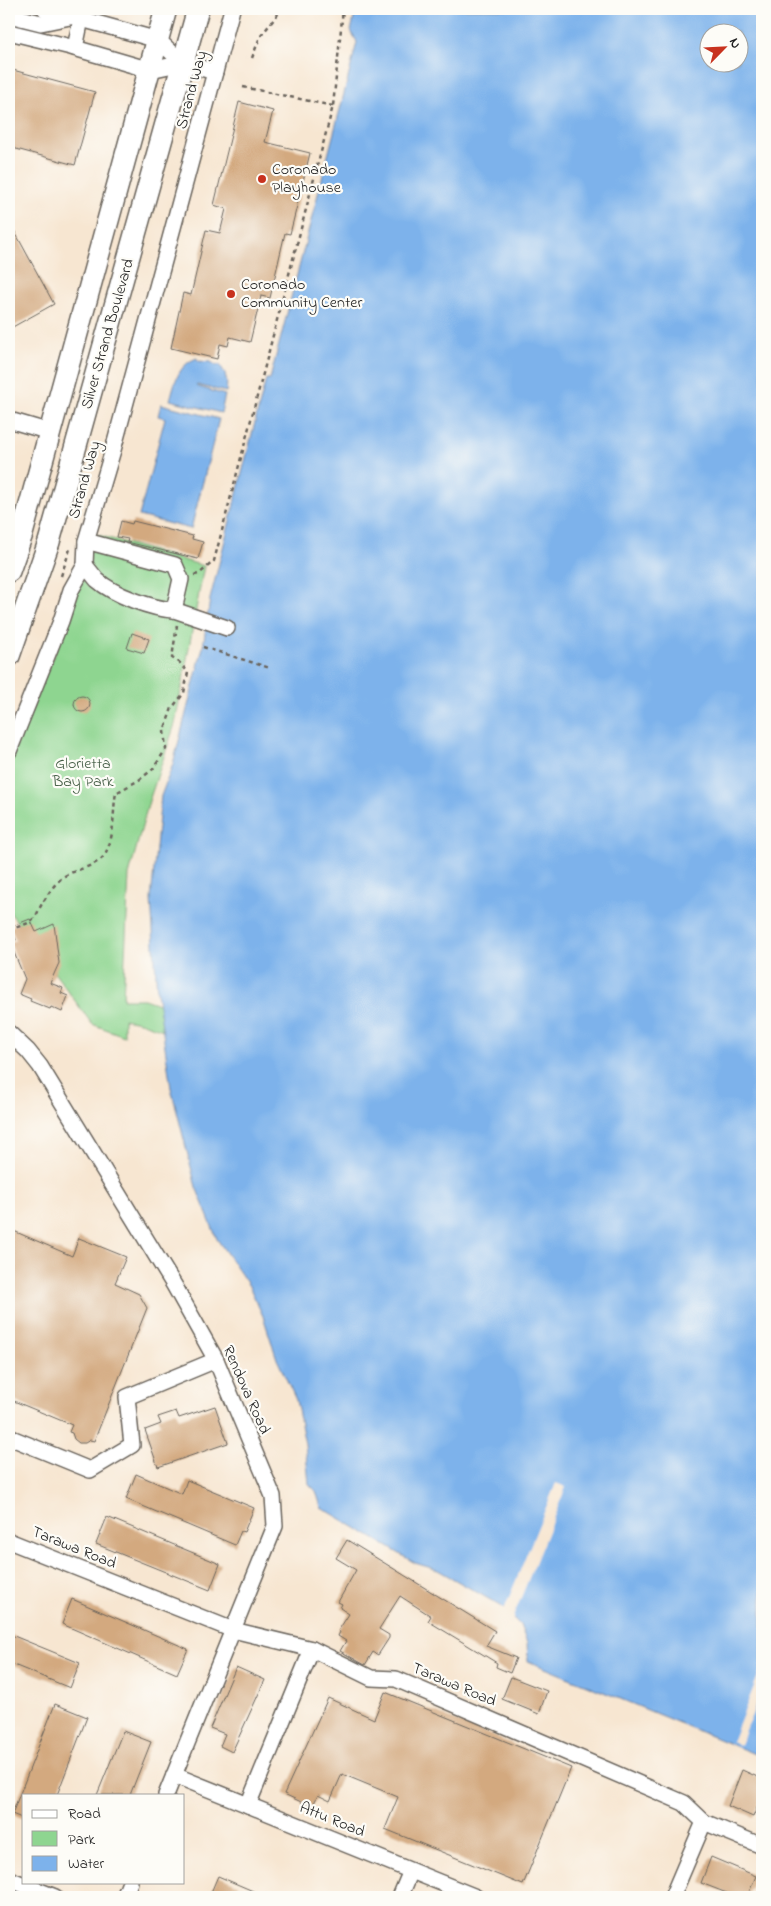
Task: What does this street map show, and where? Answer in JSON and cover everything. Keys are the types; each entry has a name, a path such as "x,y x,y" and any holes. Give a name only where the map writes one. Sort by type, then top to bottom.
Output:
{"highway":[{"name":"Silver Strand Boulevard","path":"9,571 22,534 166,9"},
{"name":"Silver Strand Boulevard","path":"9,656 49,542 198,9"}],"street":[{"path":"45,9 158,40 184,63 215,72"},
{"name":"Strand Way","path":"9,751 61,621 71,590 84,565 79,541 115,441 232,9"},
{"path":"9,15 41,23 76,18"},
{"path":"75,48 76,18"},
{"path":"9,32 75,48 150,70 184,63"},
{"path":"9,420 50,432"},
{"path":"79,541 175,565 181,579 176,611"},
{"path":"84,565 98,581 120,595 227,628"},
{"name":"Rendova Road","path":"9,1033 28,1051 40,1066 174,1285 216,1360 273,1496 276,1526 166,1794"},
{"path":"9,1437 90,1470 132,1445 128,1397 216,1360"},
{"name":"Tarawa Road","path":"9,1541 233,1630 312,1649 371,1678 396,1679 684,1803 704,1822 762,1846"},
{"path":"248,1805 312,1649"},
{"name":"Attu Road","path":"174,1775 476,1897"},
{"path":"672,1897 704,1822"},
{"path":"400,1897 411,1871"},
{"path":"9,1879 55,1897"},
{"path":"124,1897 129,1884"}],"path":[{"path":"252,58 260,37 282,9"},
{"path":"181,579 199,574 214,561 333,106 343,9"},
{"path":"243,87 333,106"},
{"path":"61,577 79,541"},
{"path":"9,930 33,920 46,898 61,879 102,857 111,838 116,793 154,769 166,749 164,731 172,708 184,693 188,672 179,662 172,658 176,611"},
{"path":"203,647 270,668"}],"green space":[{"name":"Glorietta Bay Park","path":"95,534 204,566 175,724 149,801 129,875 123,999 144,999 231,1029 223,1051 140,1022 124,1019 124,1036 92,1024 9,911 9,763 58,644"}],"water":[{"path":"356,9 762,9 762,1757 528,1661 527,1643 520,1625 501,1606 438,1570 415,1563 321,1507 316,1491 309,1484 305,1444 296,1400 277,1359 263,1316 249,1286 217,1239 196,1187 171,1088 157,992 151,899 161,796 173,764 203,647 210,599 266,379 270,379 357,42 351,31"},
{"path":"197,358 198,361 211,362 217,366 219,364 225,374 227,381 226,392 196,386 225,395 221,413 170,400 181,370 185,365"},
{"path":"161,404 219,419 191,529 139,516 165,418 158,416"}],"pier":[{"path":"556,1483 566,1487 512,1620 503,1612"},
{"path":"762,1666 762,1690 740,1745 732,1742"}],"building":[{"path":"9,69 95,92 75,165 9,147"},
{"path":"239,102 273,111 265,142 310,153 290,234 285,233 270,298 261,296 250,342 230,337 228,346 220,344 217,359 171,348 183,293 191,295 206,230 220,233 226,209 214,205"},
{"path":"9,221 54,304 9,329"},
{"path":"121,521 132,524 133,521 193,536 192,539 203,542 198,559 127,542 128,539 117,537"},
{"path":"132,633 149,639 144,653 127,648"},
{"path":"82,696 88,698 90,704 88,710 82,712 76,710 74,704 76,698"},
{"path":"30,919 36,932 54,924 59,963 50,983 63,988 61,993 68,996 62,1012 30,1001 31,999 19,994 25,979 10,943 16,940 10,927"},
{"path":"9,1229 72,1256 79,1238 126,1257 115,1283 139,1294 147,1308 94,1441 90,1440 85,1443 79,1443 74,1439 72,1433 69,1432 72,1425 9,1399"},
{"path":"215,1406 228,1443 158,1467 145,1430 161,1424 158,1417 176,1411 179,1418"},
{"path":"136,1474 182,1494 187,1480 254,1508 244,1532 241,1531 235,1545 126,1499"},
{"path":"107,1517 220,1564 210,1590 96,1544"},
{"path":"347,1540 495,1631 486,1646 516,1658 510,1673 496,1667 497,1663 428,1621 431,1616 400,1596 379,1629 389,1635 389,1638 378,1655 373,1652 365,1665 340,1651 346,1641 338,1636 340,1632 338,1631 349,1614 340,1608 342,1604 338,1602 356,1570 336,1558"},
{"path":"72,1599 188,1649 177,1674 62,1624"},
{"path":"9,1634 80,1663 70,1688 9,1663"},
{"path":"236,1667 265,1680 232,1752 220,1746 225,1734 210,1728"},
{"path":"511,1677 547,1691 539,1714 502,1699"},
{"path":"385,1692 571,1768 523,1885 385,1829 398,1797 342,1774 330,1801 318,1795 312,1807 284,1794 328,1698 374,1719"},
{"path":"55,1704 87,1717 57,1794 22,1794 22,1818 12,1814"},
{"path":"123,1731 151,1742 130,1794 97,1794"},
{"path":"742,1770 762,1779 762,1796 753,1817 728,1806"},
{"path":"711,1857 756,1876 747,1897 737,1897 701,1883"},
{"path":"218,1876 267,1897 209,1897"}],"place":[{"name":"Coronado Playhouse","path":"262,179"},
{"name":"Coronado Community Center","path":"231,294"}]}
